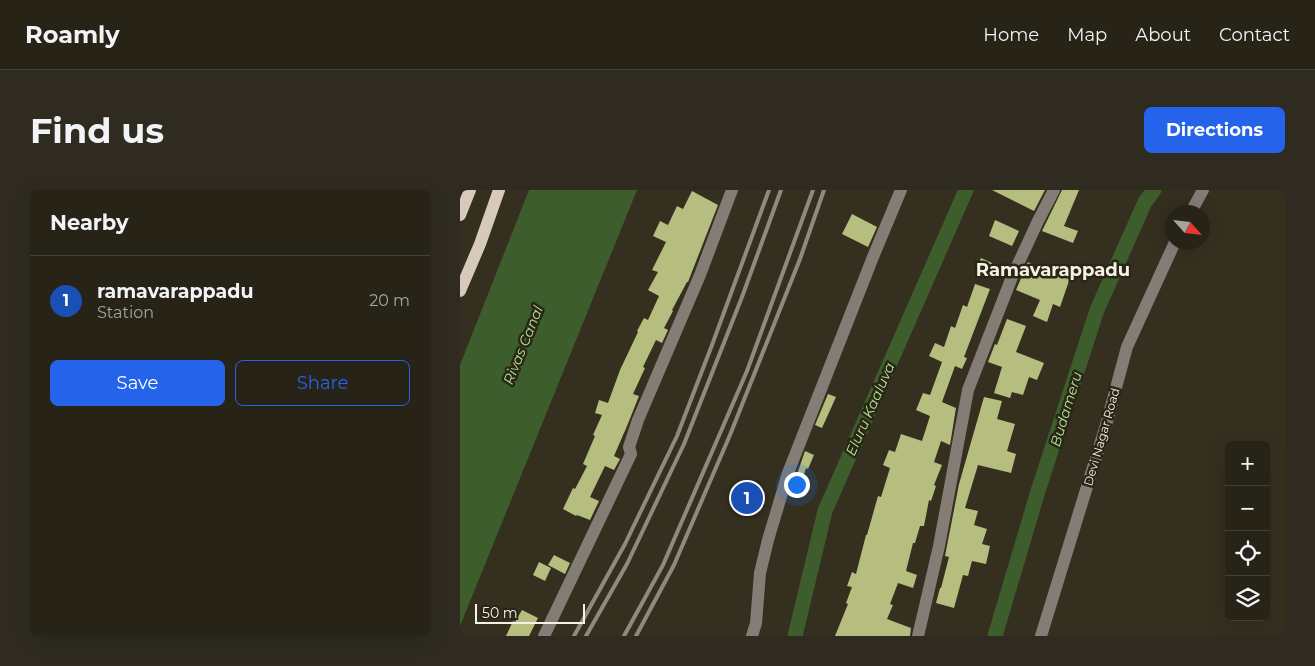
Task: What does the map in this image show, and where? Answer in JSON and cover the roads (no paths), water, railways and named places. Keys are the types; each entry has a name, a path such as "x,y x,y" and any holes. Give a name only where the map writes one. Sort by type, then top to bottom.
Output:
{"main road":[{"path":"460,215 470,190"},
{"path":"460,292 499,190"}],"street":[{"path":"544,636 631,454 629,447 638,420 700,275 732,190"},
{"path":"752,636 756,623 760,573 788,473 901,190"},
{"path":"918,636 939,546 968,390 1012,277 1054,190"},
{"path":"1195,205 1203,190"},
{"name":"Devi Nagar Road","path":"1041,636 1128,347 1171,250"}],"water":[{"name":"Rivas Canal","path":"529,190 637,190 460,626 460,365"}],"waterway":[{"name":"Eluru Kaaluva","path":"795,636 825,511 966,190"},
{"name":"Budameru","path":"995,636 1038,491 1097,310 1145,202 1154,190"}],"railway":[{"path":"574,636 625,544 677,436 769,190"},
{"path":"586,636 627,564 684,444 742,297 781,190"},
{"path":"624,636 663,565 747,371 813,190"},
{"path":"636,636 674,565 730,435 800,259 824,190"}],"place":[{"name":"ramavarappadu","path":"747,498"}],"district":[{"name":"Ramavarappadu","path":"1053,270"}]}
